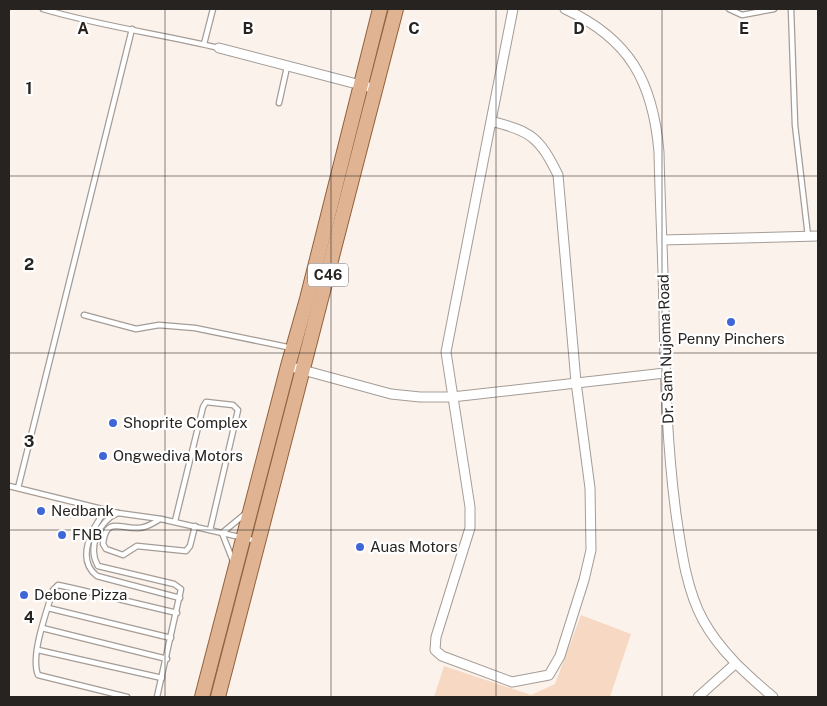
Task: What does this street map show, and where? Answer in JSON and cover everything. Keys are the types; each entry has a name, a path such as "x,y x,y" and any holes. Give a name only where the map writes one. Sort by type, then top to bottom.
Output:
{"main road":[{"name":"C46","path":"218,697 251,572 252,508 380,9"},
{"name":"C46","path":"202,697 236,568 251,540 303,370 396,9"}],"street":[{"path":"491,121 518,128 534,137 548,155 558,175 576,382 590,488 591,550 560,656 548,675 528,681 512,682 442,656 435,650 436,637 470,528 470,507 446,356 447,344 513,9"},
{"name":"Dr. Sam Nujoma Road","path":"565,9 597,26 624,50 640,74 656,119 670,472 679,536 692,594 702,618 716,641 735,664 773,697"},
{"path":"219,48 376,89"},
{"path":"662,240 818,236"},
{"path":"288,366 391,394 420,397 452,397 665,373"},
{"path":"698,697 735,664"}],"lane":[{"path":"43,9 80,20 219,48"},
{"path":"204,44 213,9"},
{"path":"728,9 742,15 774,9"},
{"path":"791,9 794,125 808,236"},
{"path":"18,488 132,29"},
{"path":"278,103 288,67"},
{"path":"84,315 136,329 159,325 195,328 293,348"},
{"path":"175,522 203,407 206,402 233,405 238,410 210,530"},
{"path":"9,486 118,513 161,518 251,540"},
{"path":"222,533 252,508"},
{"path":"106,510 95,525 90,539 86,563 90,570 97,576 180,598"},
{"path":"118,513 105,521 97,536 93,558 98,566 174,584 181,589 158,697"},
{"path":"161,518 137,528 124,525 111,526 106,531 103,544 106,549 123,555 137,546 186,551 190,546 195,526"},
{"path":"222,533 236,568 251,572"},
{"path":"127,697 38,675 35,669 38,650 52,590 58,585 177,612"},
{"path":"48,608 171,638"},
{"path":"42,628 167,659"},
{"path":"38,650 162,678"}],"shaded area":[{"path":"581,615 631,634 610,697 434,697 444,666 531,695 555,684"}],"place":[{"name":"Penny Pinchers","path":"731,322"},
{"name":"Shoprite Complex","path":"113,423"},
{"name":"Ongwediva Motors","path":"103,456"},
{"name":"Nedbank","path":"41,511"},
{"name":"FNB","path":"62,535"},
{"name":"Auas Motors","path":"360,547"},
{"name":"Debone Pizza","path":"24,595"}]}
